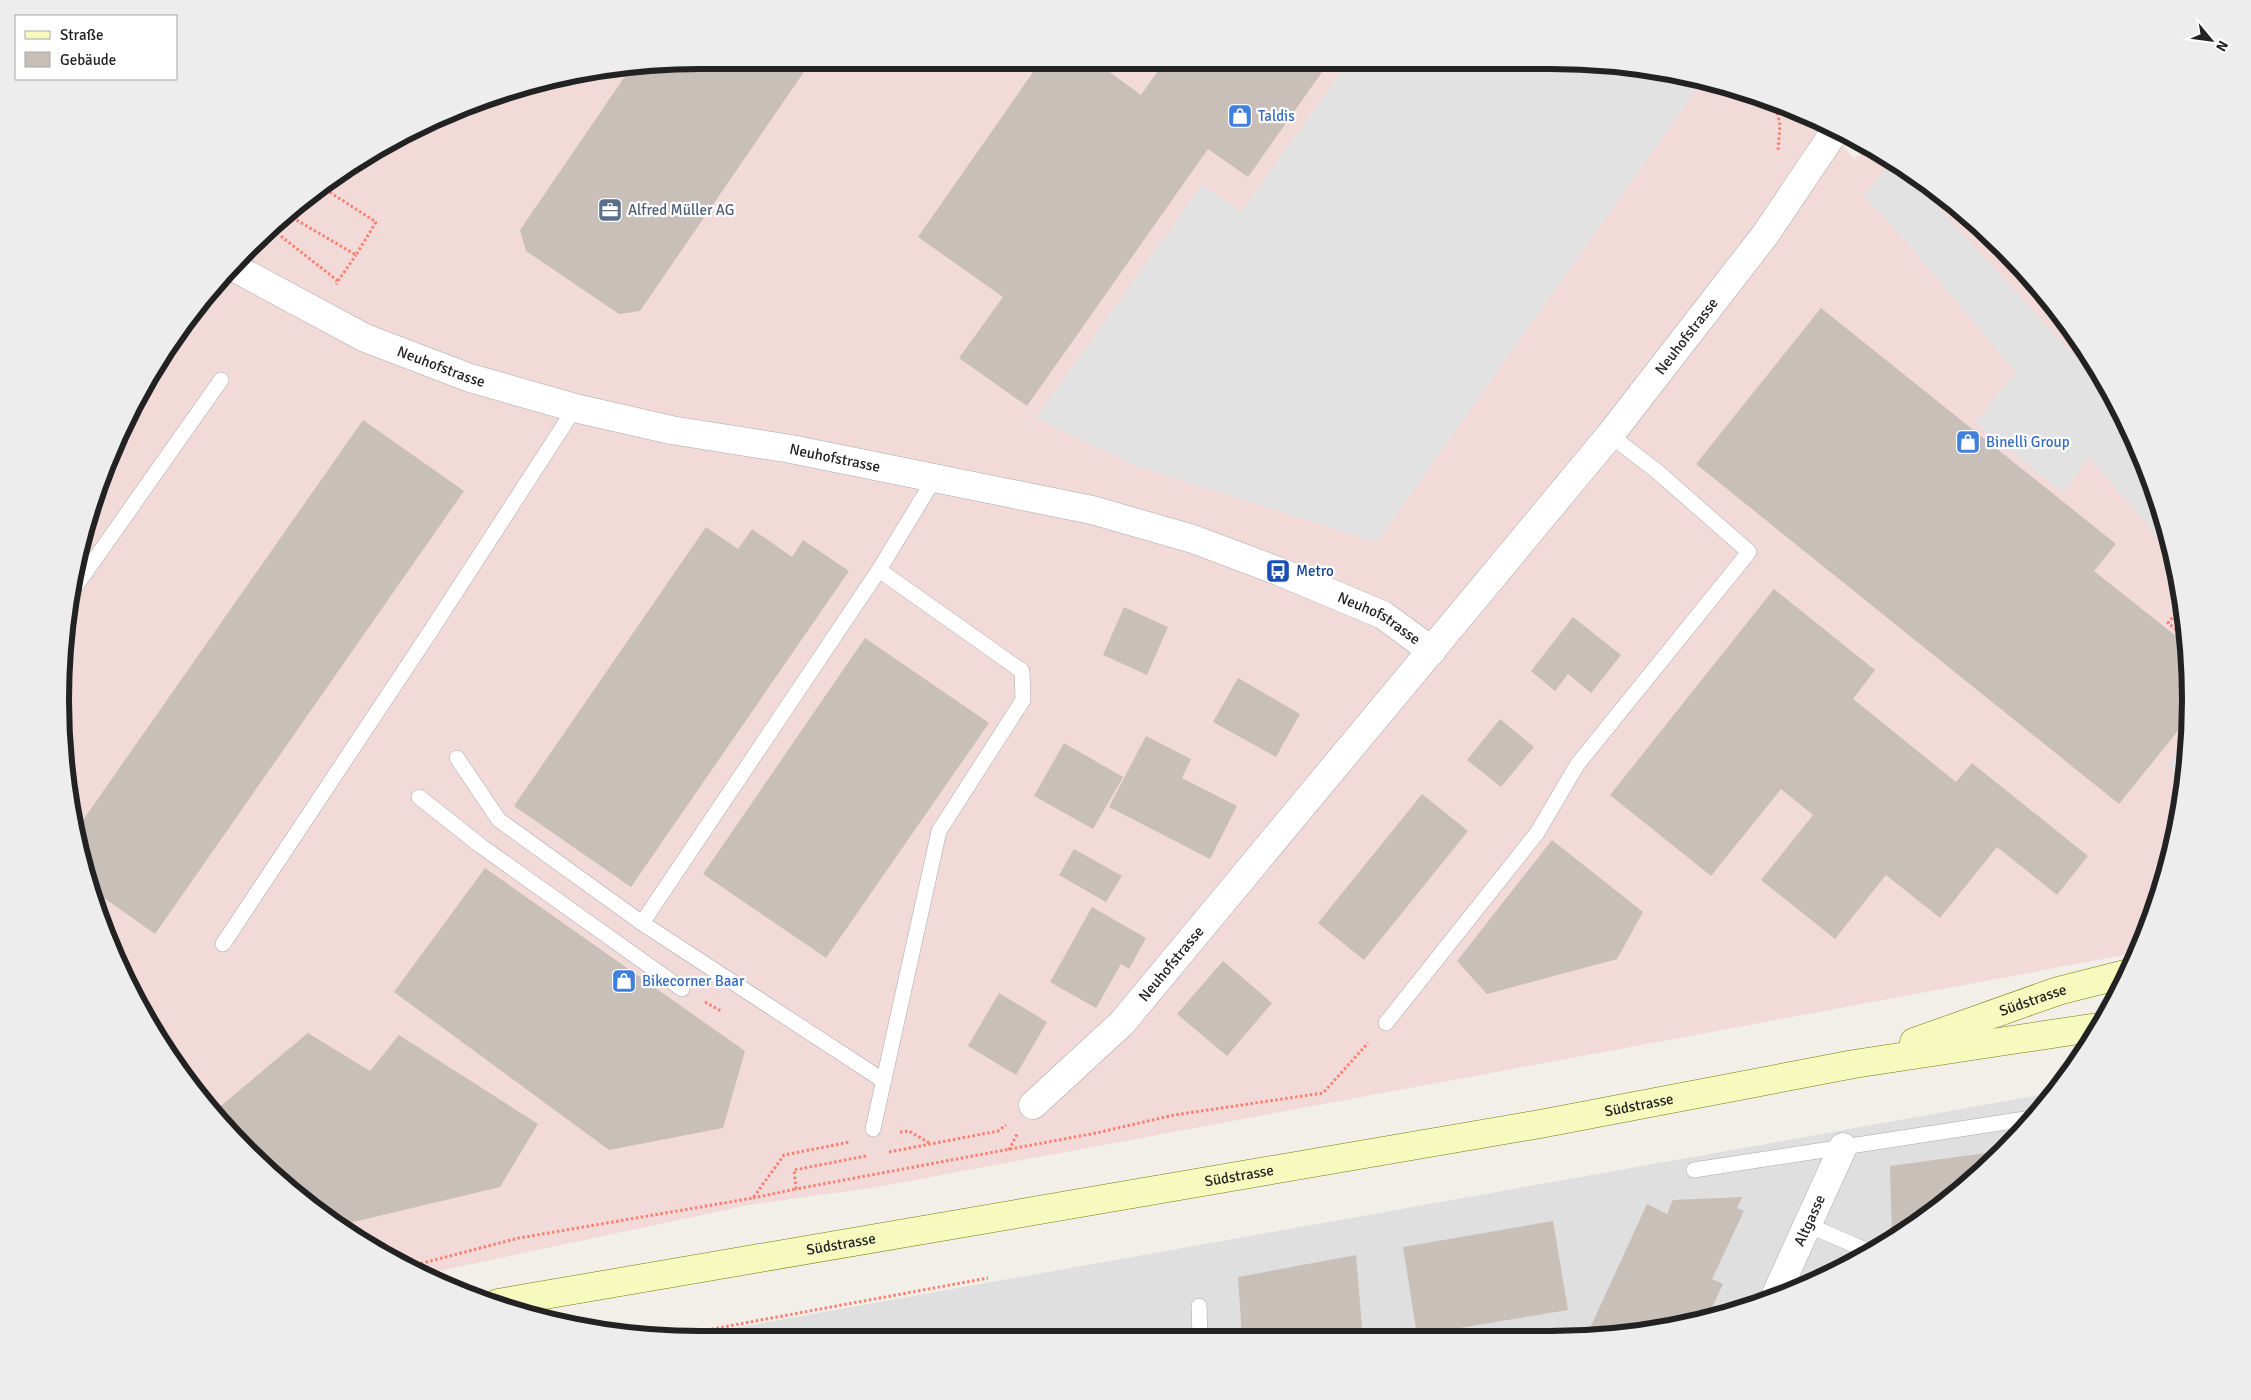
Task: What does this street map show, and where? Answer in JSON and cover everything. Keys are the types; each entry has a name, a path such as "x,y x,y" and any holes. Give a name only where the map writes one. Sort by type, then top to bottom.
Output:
{"main road":[{"name":"Südstrasse","path":"1854,1064 2058,991 2119,976"},
{"name":"Südstrasse","path":"508,1301 1530,1126 1854,1064 2090,1028"},
{"name":"Südstrasse","path":"531,1308 624,1281"}],"street":[{"name":"Neuhofstrasse","path":"1033,1105 1122,1022 1610,435 1765,235 1832,135"},
{"name":"Neuhofstrasse","path":"239,270 365,338 470,378 575,408 670,430 791,450 1092,510 1193,539 1278,570 1383,615 1432,651"},
{"name":"Altgasse","path":"1779,1289 1843,1147"}],"lane":[{"path":"81,578 221,380"},
{"path":"223,944 430,632 575,408"},
{"path":"1386,1023 1537,833 1577,765 1749,552 1659,473 1610,435"},
{"path":"642,923 879,570 934,479"},
{"path":"872,1129 939,831 1023,700 1022,672 879,570"},
{"path":"457,758 499,820 642,923 884,1081"},
{"path":"419,797 480,846 682,989"},
{"path":"1694,1170 2023,1119"},
{"path":"1808,1225 1863,1249"},
{"path":"1199,1306 1200,1331"}],"path":[{"path":"327,191 376,222 338,281"},
{"path":"293,218 356,255"},
{"path":"2176,613 2168,623 2178,631"},
{"path":"682,989 725,1013"},
{"path":"418,1264 519,1238 753,1198 1096,1133 1174,1115 1323,1093 1386,1023"},
{"path":"882,1153 998,1131 1033,1105"},
{"path":"892,1134 909,1131 931,1144"},
{"path":"753,1198 784,1155 857,1140"},
{"path":"796,1189 794,1170 872,1155"},
{"path":"701,1331 988,1278"}],"shaded area":[{"path":"1343,69 1592,70 1633,74 1699,87 1377,542 1136,466 1036,418 1202,185 1241,212"},
{"path":"1551,69 1633,74 1714,90 1754,102 1793,117 1836,137 1854,159 1863,151 1902,175 1967,225 2026,284 2076,349 2098,384 2134,458 2149,497 2170,577 2181,659 2181,741 2170,823 2149,903 2128,954 872,1188 754,1204 434,1272 421,1266 384,1247 316,1201 284,1175 225,1116 175,1051 153,1016 117,942 102,903 90,863 74,782 69,700 74,618 90,537 102,497 117,458 153,384 175,349 225,284 284,225 349,175 384,153 458,117 497,102 577,81 659,70"},
{"path":"1889,167 1922,190 2093,376 2134,458 2149,497 2164,550 2146,522 2089,458 2063,492 1975,423 2016,372 1896,230 1863,195"},
{"path":"2180,749 2178,772 2168,766"},
{"path":"2044,1094 2026,1116 1967,1175 1902,1225 1867,1247 1793,1283 1754,1298 1674,1319 1592,1330 1551,1331 717,1331"}],"building":[{"path":"700,69 806,69 640,311 619,314 526,251 520,230 627,73"},
{"path":"1035,69 1105,69 1141,95 1159,69 1324,69 1248,177 1208,149 1027,406 959,358 1003,297 918,237"},
{"path":"1821,308 2116,544 2094,571 2179,638 2181,727 2119,804 1696,464"},
{"path":"180,342 182,343 160,374"},
{"path":"363,420 464,491 155,934 100,895 81,823"},
{"path":"706,527 738,549 752,529 792,557 803,540 849,571 631,887 514,806"},
{"path":"1774,589 1875,670 1853,699 1956,782 1972,763 2088,856 2057,895 1997,847 1940,918 1886,875 1835,939 1761,880 1813,815 1781,789 1711,876 1610,795"},
{"path":"1124,607 1168,627 1147,675 1103,655"},
{"path":"1573,617 1621,655 1591,693 1568,674 1555,691 1531,671"},
{"path":"865,638 989,723 826,958 703,874"},
{"path":"1238,678 1300,714 1276,757 1213,722"},
{"path":"1500,719 1534,747 1501,787 1467,760"},
{"path":"1146,736 1191,759 1182,778 1237,806 1210,859 1109,807"},
{"path":"1064,743 1123,777 1093,829 1034,796"},
{"path":"1422,794 1468,831 1364,960 1318,923"},
{"path":"1552,840 1643,912 1617,959 1487,994 1457,961"},
{"path":"1074,849 1122,876 1106,902 1059,875"},
{"path":"485,868 745,1051 723,1128 609,1150 394,992"},
{"path":"1092,907 1146,938 1129,969 1121,964 1096,1008 1050,982"},
{"path":"1223,961 1272,1003 1227,1056 1177,1014"},
{"path":"999,993 1047,1022 1016,1075 968,1046"},
{"path":"308,1033 370,1071 399,1035 538,1124 500,1187 347,1224 284,1175 218,1108"},
{"path":"1990,1152 1967,1175 1935,1201 1892,1231 1890,1166"},
{"path":"1742,1197 1737,1208 1744,1211 1712,1279 1723,1284 1710,1311 1633,1326 1589,1330 1647,1204 1667,1214 1673,1200"},
{"path":"1553,1221 1568,1310 1441,1331 1416,1331 1403,1247"},
{"path":"1356,1255 1362,1331 1242,1331 1238,1277"}],"place":[{"name":"Taldis","path":"1240,116"},
{"name":"Alfred Müller AG","path":"610,210"},
{"name":"Binelli Group","path":"1968,442"},
{"name":"Metro","path":"1278,571"},
{"name":"Bikecorner Baar","path":"624,981"}]}
